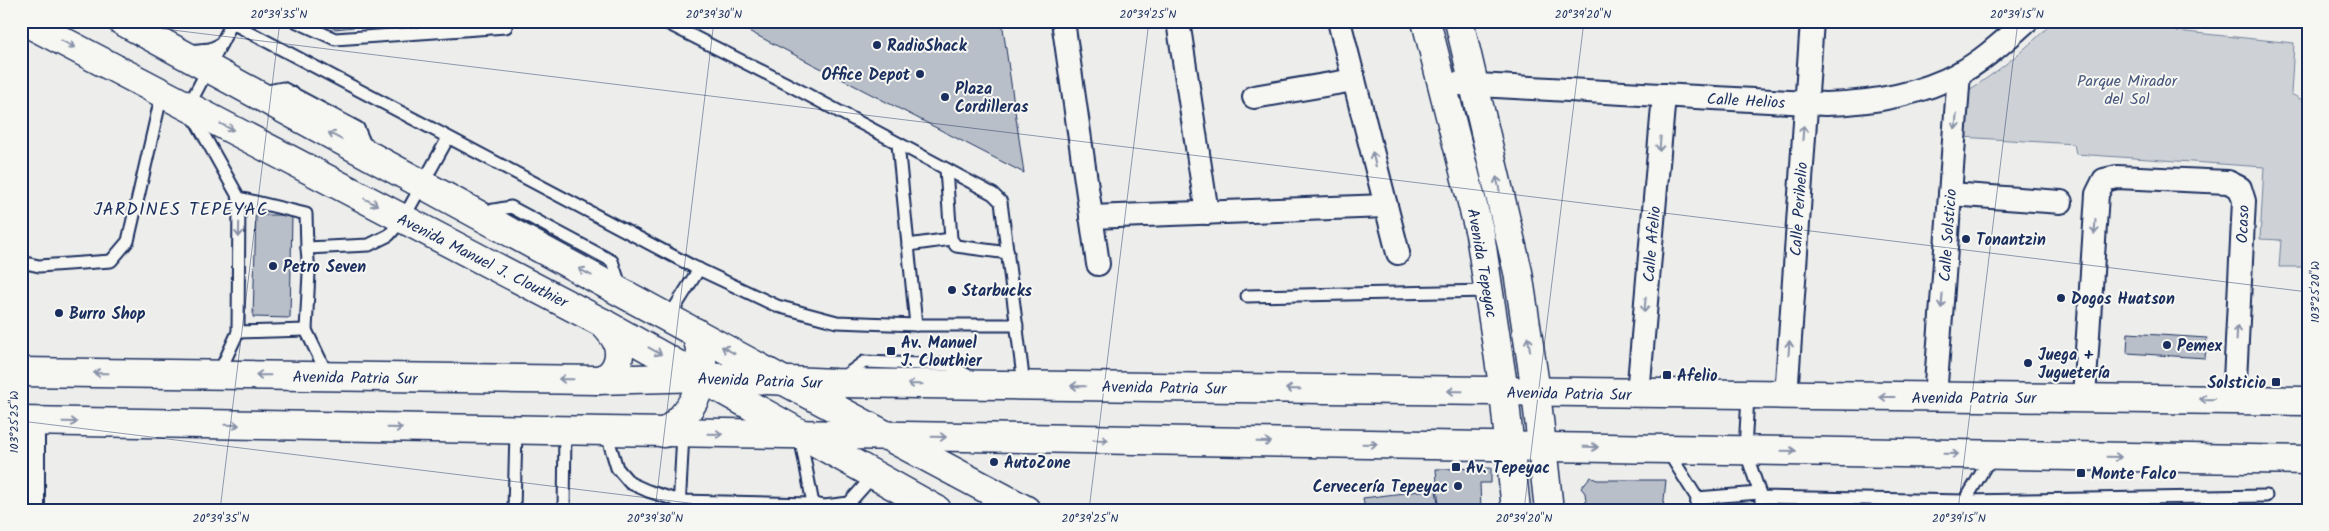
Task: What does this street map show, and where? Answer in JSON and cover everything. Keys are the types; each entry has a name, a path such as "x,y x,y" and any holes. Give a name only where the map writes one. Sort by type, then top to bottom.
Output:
{"main road":[{"name":"Avenida Manuel J. Clouthier","path":"24,21 604,323 874,475 922,506"},
{"path":"122,21 178,52 214,56 256,94 1026,510"},
{"name":"Avenida Tepeyac","path":"1426,21 1480,234 1504,392 1516,510"},
{"name":"Avenida Tepeyac","path":"1459,21 1518,272 1536,392 1550,510"},
{"path":"598,380 606,378 612,373 619,357 617,342 604,323"},
{"path":"674,433 693,404 702,377 702,355 695,332"},
{"name":"Avenida Patria Sur","path":"21,372 598,380 702,377 835,383 1748,396 2308,401"},
{"path":"27,421 2308,460"}],"street":[{"path":"1063,21 1098,264"},
{"path":"1178,21 1207,213"},
{"path":"1339,21 1398,253"},
{"name":"Calle Perihelio","path":"1786,396 1812,21"},
{"name":"Calle Helios","path":"1442,83 1805,103 1850,103 1892,97 1920,89 1960,73 1990,52 2027,21"},
{"name":"Calle Solsticio","path":"1935,397 1960,73"},
{"path":"1254,97 1354,80"},
{"name":"Calle Afelio","path":"1638,394 1664,95"},
{"name":"Ocaso","path":"2084,398 2097,194 2104,180 2117,176 2228,182 2240,188 2244,201 2234,400"},
{"path":"1950,194 2061,202"},
{"path":"1091,217 1386,206"},
{"path":"27,421 33,510"}],"lane":[{"path":"295,21 335,39 506,27"},
{"path":"663,21 795,88 993,194 1001,202 1024,385"},
{"path":"218,375 238,332 240,198 188,107 232,22 698,269 777,306 837,322 916,325 1017,325"},
{"path":"21,262 39,266 111,262 128,241 162,94"},
{"path":"307,248 368,246 389,235 403,219 448,138"},
{"path":"898,144 916,325"},
{"path":"946,169 951,239 956,246 966,249 1008,253"},
{"path":"240,198 306,214 309,273 306,330 328,376"},
{"path":"908,245 951,239"},
{"path":"669,317 698,269"},
{"path":"1247,296 1489,291"},
{"path":"238,332 306,330"},
{"path":"1748,396 1745,450 1760,495 1761,510"},
{"path":"514,510 516,430"},
{"path":"564,510 565,431"},
{"path":"606,432 616,468 630,483 679,506 813,507 849,503 874,475"},
{"path":"674,433 679,506"},
{"path":"800,435 813,507"},
{"path":"1666,449 1697,498 1696,510"},
{"path":"1963,505 1993,454"},
{"path":"1697,498 1760,495 1963,505 2266,496"}],"green space":[{"name":"Parque Mirador del Sol","path":"2054,21 2176,21 2176,31 2294,43 2291,94 2308,103 2308,267 2279,267 2281,240 2260,239 2264,167 2076,154 2074,144 1961,137 1964,93 2011,60"}],"building":[{"path":"320,21 409,21 335,29"},
{"name":"Plaza Cordilleras","path":"729,21 1002,21 1024,173"},
{"name":"Petro Seven","path":"256,215 292,215 290,318 253,317"},
{"name":"Pemex","path":"2128,333 2207,338 2205,358 2127,353"},
{"name":"Cervecería Tepeyac","path":"1491,468 1491,483 1480,483 1481,510 1439,510 1436,469"},
{"path":"1590,477 1597,480 1666,480 1663,510 1587,510 1585,493 1581,488"},
{"path":"1436,489 1439,510 1365,510 1363,498"},
{"path":"2248,507 2271,507 2274,510 2247,510"}],"place":[{"name":"RadioShack","path":"877,45"},
{"name":"Office Depot","path":"920,74"},
{"name":"Plaza Cordilleras","path":"945,97"},
{"name":"Tonantzin","path":"1966,239"},
{"name":"Petro Seven","path":"273,266"},
{"name":"Starbucks","path":"952,290"},
{"name":"Dogos Huatson","path":"2061,298"},
{"name":"Burro Shop","path":"59,313"},
{"name":"Pemex","path":"2167,345"},
{"name":"Av. Manuel J. Clouthier","path":"891,351"},
{"name":"Juega + Juguetería","path":"2028,363"},
{"name":"Afelio","path":"1667,375"},
{"name":"Solsticio","path":"2276,382"},
{"name":"AutoZone","path":"994,462"},
{"name":"Av. Tepeyac","path":"1456,467"},
{"name":"Monte Falco","path":"2081,473"},
{"name":"Cervecería Tepeyac","path":"1458,486"}],"district":[{"name":"JARDINES TEPEYAC","path":"181,209"}]}
